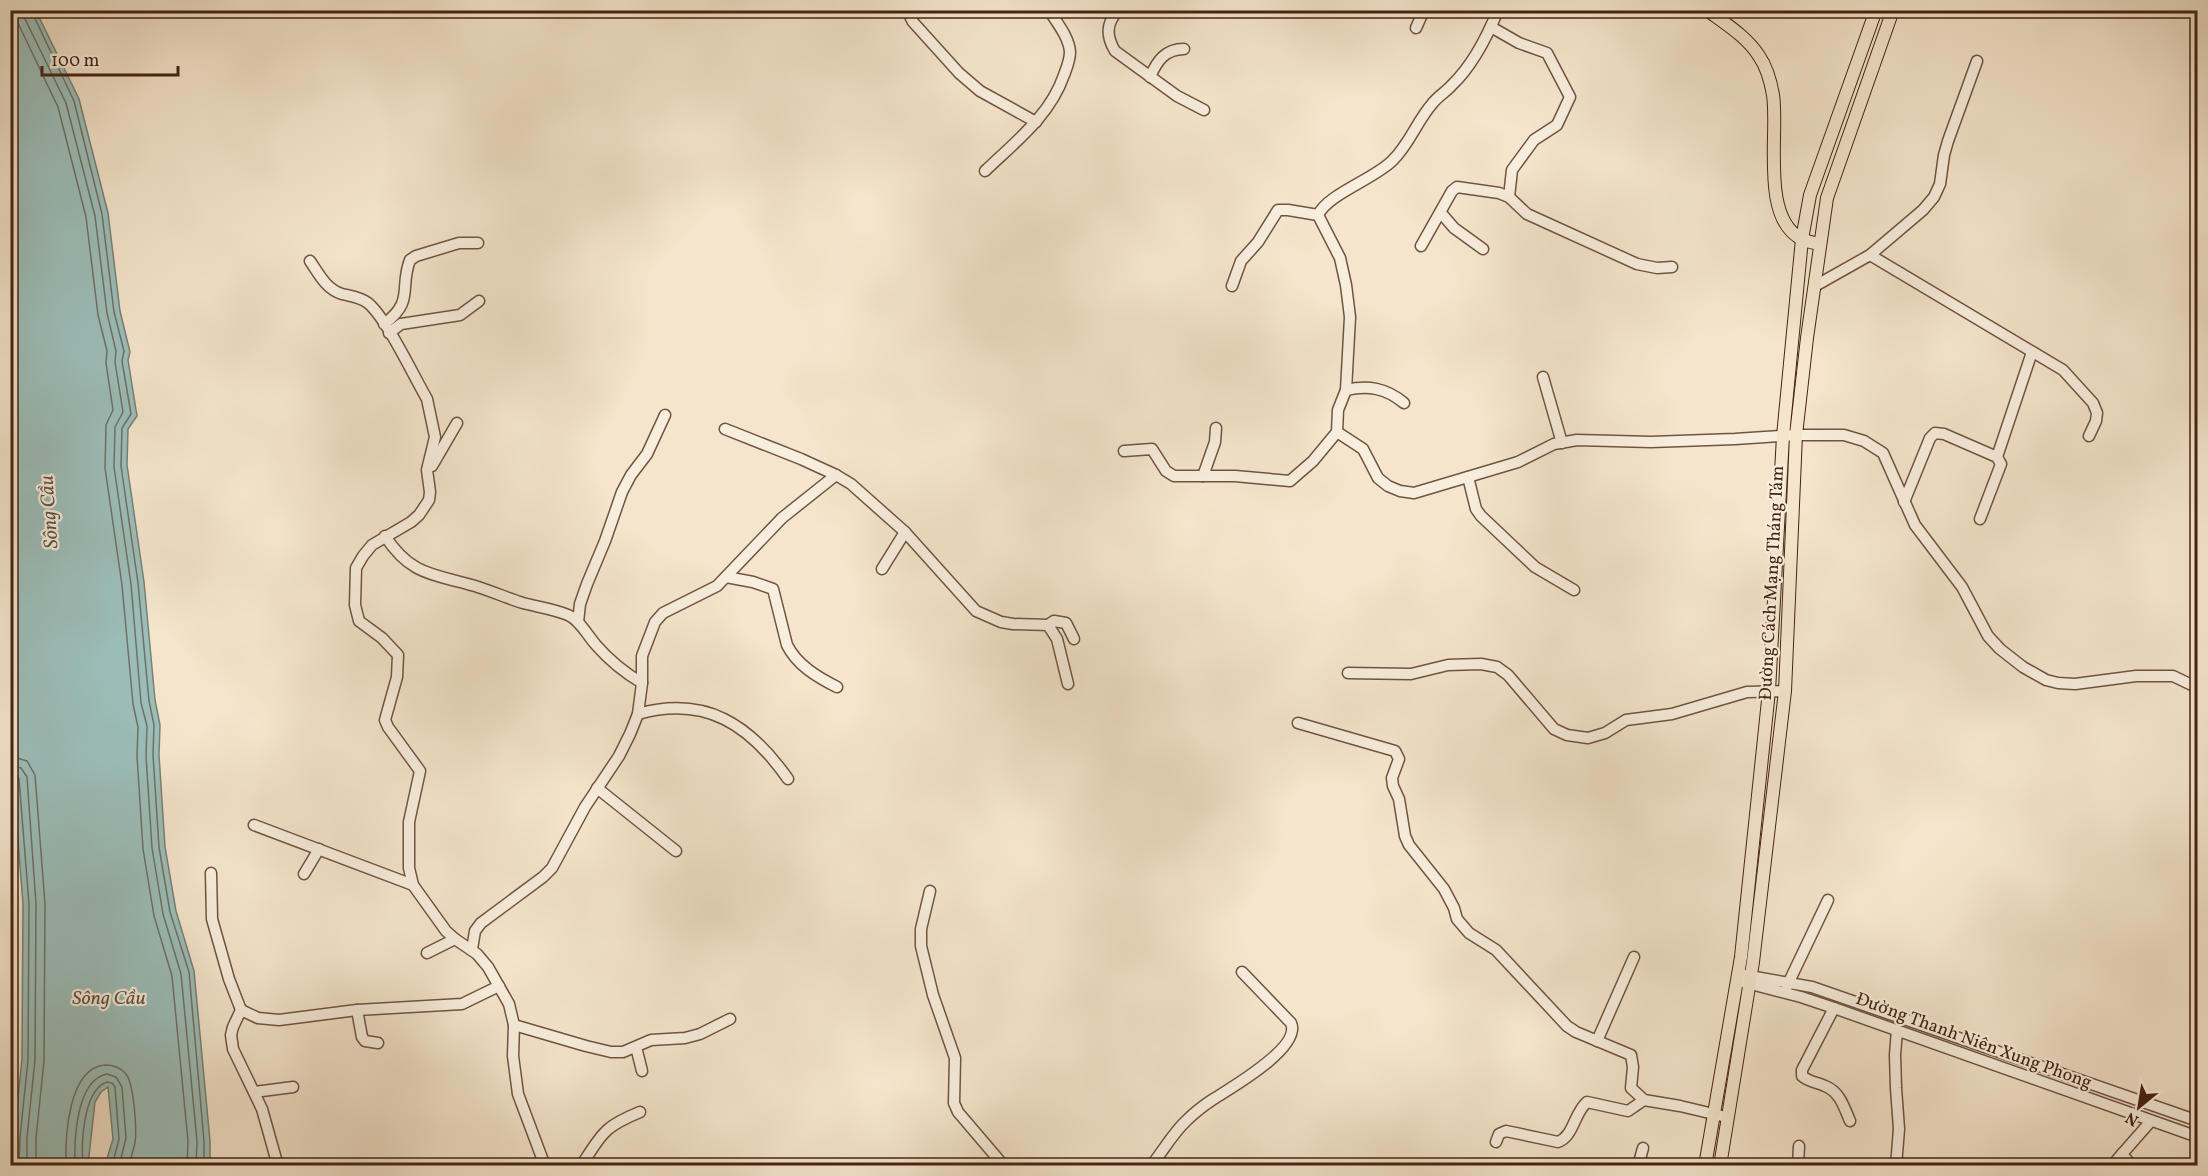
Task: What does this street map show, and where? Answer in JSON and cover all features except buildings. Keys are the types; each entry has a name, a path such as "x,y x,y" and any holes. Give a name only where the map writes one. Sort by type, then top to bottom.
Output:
{"main road":[{"path":"1707,10 1739,34 1760,57 1773,95 1775,184 1780,210 1792,231 1802,239 1820,244"},
{"name":"Đường Cách Mạng Tháng Tám","path":"1720,1166 1728,1118 1744,979 1757,797 1769,692 1783,436 1802,239 1810,195 1876,10"},
{"name":"Đường Cách Mạng Tháng Tám","path":"1705,1166 1713,1114 1744,979 1773,800 1785,692 1796,435 1827,198 1893,10"},
{"path":"1757,797 1773,800"}],"street":[{"path":"907,10 913,22 958,73 980,91 1036,122"},
{"path":"984,171 1036,122 1060,87 1069,61 1068,42 1049,10"},
{"path":"1118,10 1109,25 1109,41 1115,51 1177,96 1204,110"},
{"path":"1416,28 1424,10"},
{"path":"1318,215 1334,199 1380,171 1393,160 1431,104 1463,73 1491,27 1498,10"},
{"path":"1491,27 1518,43 1547,52 1570,97 1557,125 1534,140 1512,170 1509,197"},
{"path":"1150,77 1158,62 1169,51 1184,49"},
{"path":"1815,286 1870,255 1923,210 1934,197 1940,184 1948,141 1977,61"},
{"path":"1421,246 1452,191 1457,187 1495,192 1509,197 1527,214 1617,256 1647,266 1672,267"},
{"path":"1232,286 1241,261 1278,210 1318,215"},
{"path":"1441,213 1454,228 1483,249"},
{"path":"1124,451 1152,449 1169,474 1174,476 1290,481 1313,461 1337,432 1338,410 1346,390 1350,317 1340,258 1318,215"},
{"path":"386,329 403,302 410,260 416,256 459,243 478,243"},
{"path":"1870,255 2063,370 2093,403 2097,412 2096,421 2089,436"},
{"path":"310,261 328,286 340,294 366,302 386,329 427,399 431,411 435,437 427,470 430,492 424,508 411,522 372,545 359,562 356,568 355,605 359,621 382,638 398,655 397,677 386,720 388,727 420,771 409,822 409,868 413,885 446,931 472,949 488,966 509,1004 514,1025 513,1056 516,1087 545,1166"},
{"path":"386,329 401,324 460,315 479,301"},
{"path":"1980,519 2001,468 1997,457 2032,352"},
{"path":"1543,377 1563,442"},
{"path":"1346,390 1358,387 1378,389 1395,396 1404,403"},
{"path":"578,621 580,604 626,483 647,454 665,416"},
{"path":"427,470 432,466 457,423"},
{"path":"1203,476 1215,442 1216,428"},
{"path":"724,429 836,475 866,496 905,532 976,611 1001,622 1013,624 1048,625 1054,621 1066,623 1074,639"},
{"path":"1337,432 1363,449 1378,478 1388,486 1413,493 1518,462 1554,444 1577,440 1651,442 1844,435 1872,445 1883,453 1915,525 1962,587 1988,636 2023,667 2046,680 2058,683 2075,684 2136,676 2173,676 2198,688"},
{"path":"1904,502 1930,438 1935,434 1944,434 1997,457"},
{"path":"472,949 476,931 481,923 552,868 597,788 619,756 639,714 642,656 655,622 663,613 711,590 782,518 836,475"},
{"path":"1468,477 1476,509 1481,516 1535,567 1574,590"},
{"path":"882,569 905,532"},
{"path":"385,536 403,559 423,572 569,615 578,621 596,645 626,674 642,684"},
{"path":"726,577 753,582 773,589 790,651 814,674 837,687"},
{"path":"1048,625 1057,639 1068,684"},
{"path":"1348,673 1412,674 1448,665 1482,664 1497,667 1508,675 1554,729 1567,735 1588,738 1605,733 1626,720 1672,714 1747,692 1785,692"},
{"path":"639,714 658,708 678,708 723,718 750,735 774,759 788,779"},
{"path":"1298,723 1395,751 1399,759 1392,778 1399,799 1405,836 1409,845 1444,889 1457,919 1469,933 1496,950 1567,1026 1631,1055 1633,1067 1631,1088 1644,1100 1728,1118"},
{"path":"597,788 676,851"},
{"path":"254,825 413,885"},
{"path":"304,874 319,849"},
{"path":"210,873 212,919 229,979 241,1010 258,1018 279,1020 357,1010 462,1004 499,986"},
{"path":"930,891 921,929 921,946 933,994 956,1058 954,1103 958,1112 1004,1166"},
{"path":"1789,986 1828,900"},
{"path":"427,953 455,939"},
{"path":"1597,1041 1634,957"},
{"path":"1152,1166 1185,1122 1210,1101 1259,1070 1292,1034 1294,1029 1291,1023 1242,972"},
{"name":"Đường Thanh Niên Xung Phong","path":"1744,979 1812,987 2198,1121"},
{"name":"Đường Thanh Niên Xung Phong","path":"1789,986 1834,1008 2198,1137"},
{"path":"1834,1008 1802,1070 1802,1076 1808,1081 1833,1090 1840,1099 1850,1121"},
{"path":"241,1010 232,1027 233,1049 266,1120 278,1166"},
{"path":"357,1010 365,1041 378,1043"},
{"path":"514,1025 611,1052 623,1052 651,1040 685,1038 700,1034 730,1019"},
{"path":"1896,1166 1899,1129 1895,1077 1897,1030"},
{"path":"1979,1060 1984,1046"},
{"path":"636,1047 642,1071"},
{"path":"254,1092 293,1087"},
{"path":"1496,1142 1499,1134 1506,1131 1558,1142 1564,1140 1583,1105 1587,1102 1629,1111 1644,1100"},
{"path":"581,1166 600,1135 623,1119 640,1112"},
{"path":"2112,1166 2151,1121"},
{"path":"1798,1146 1798,1166"},
{"path":"1638,1166 1643,1148"},
{"path":"2122,1154 2132,1166"},
{"path":"2194,1166 2198,1161"}],"water":[{"name":"Sông Cầu","path":"10,11 36,11 79,99 108,213 120,311 130,352 128,360 137,416 128,429 127,465 144,582 155,700 160,725 159,755 165,847 176,911 194,971 210,1141 210,1165 105,1165 113,1139 108,1087 101,1092 95,1102 88,1165 14,1165 14,1137 22,1059 23,904 10,739"}]}
